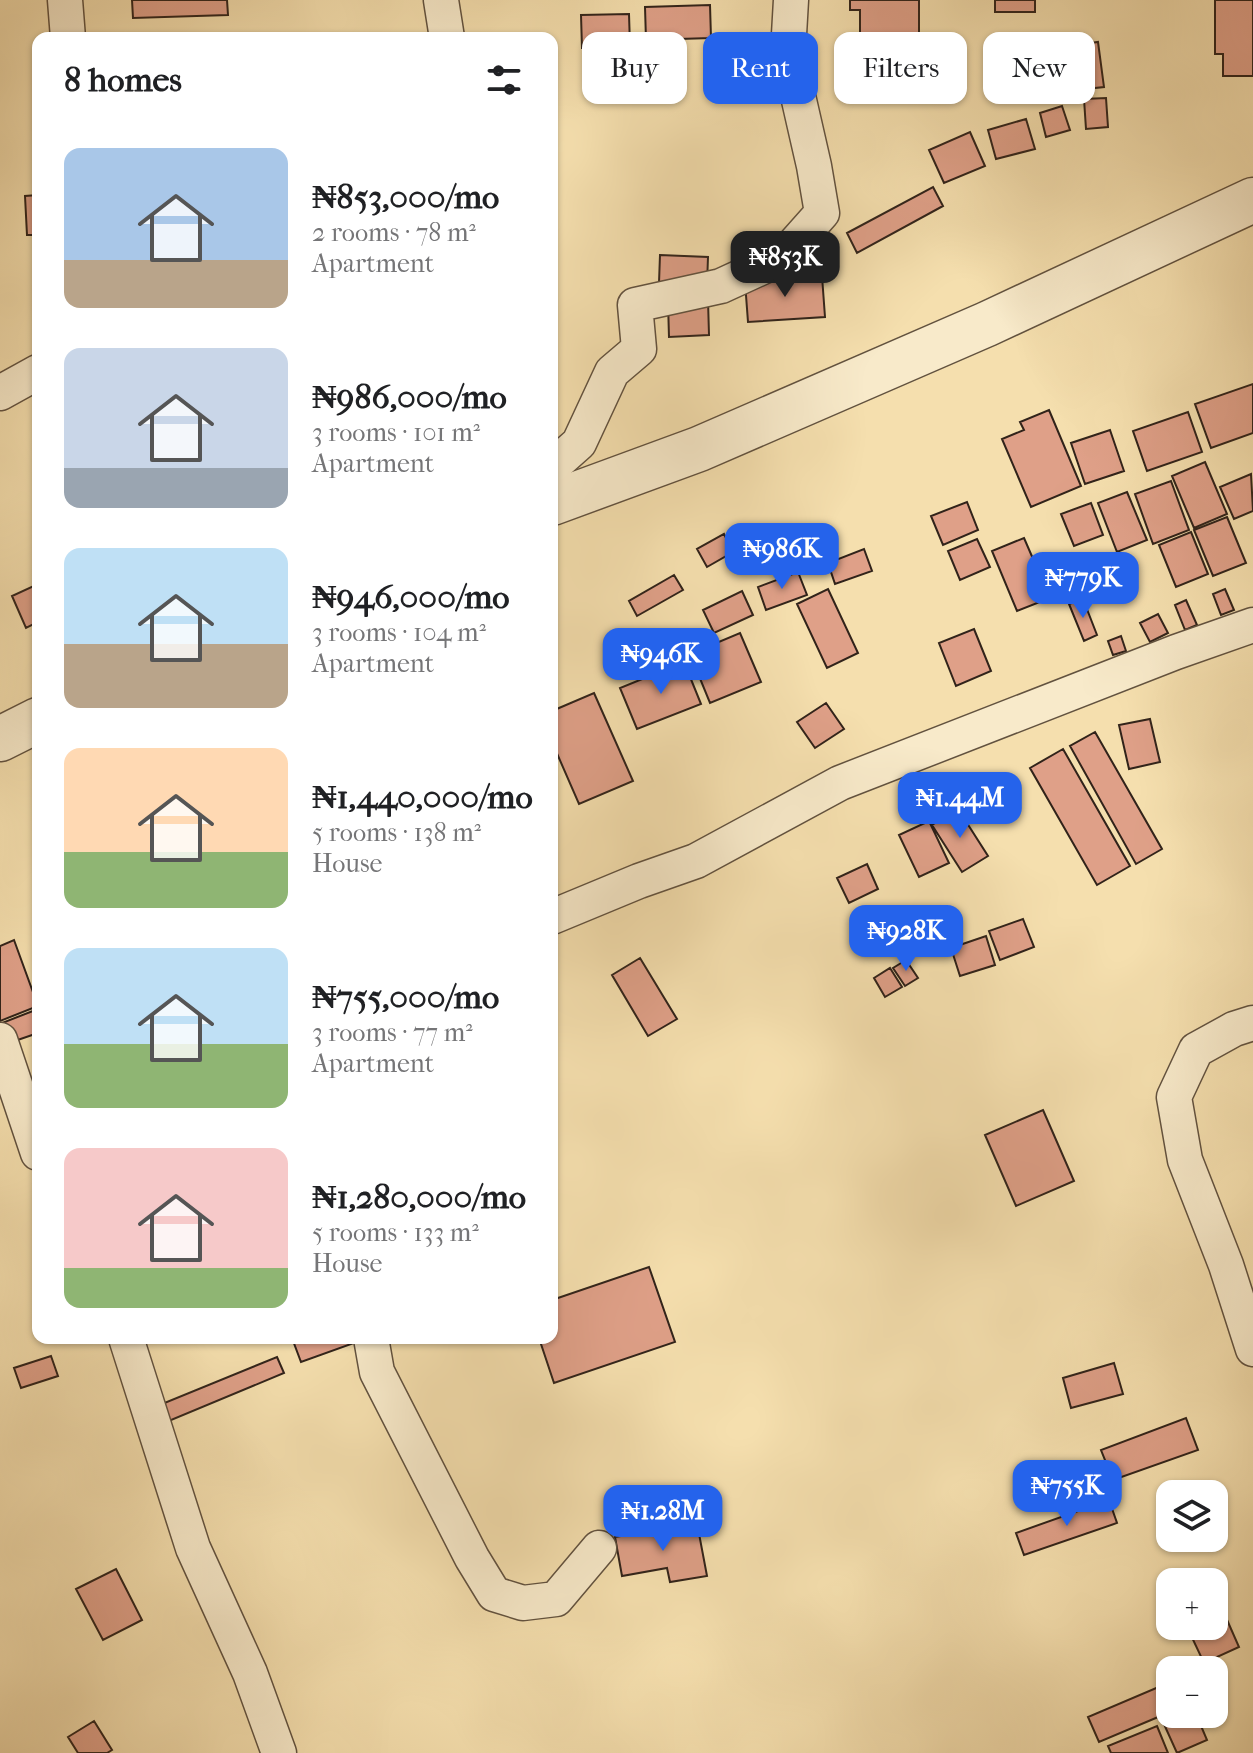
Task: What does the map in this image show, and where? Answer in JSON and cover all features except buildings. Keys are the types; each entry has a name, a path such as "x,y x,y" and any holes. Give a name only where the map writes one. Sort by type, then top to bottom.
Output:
{"street":[{"path":"65,0 68,32"},
{"path":"441,0 446,32"},
{"path":"558,462 579,443 612,372 639,349 635,305 721,286 782,258 822,213 788,52 791,0"},
{"path":"558,501 714,443 987,324 1253,200"},
{"path":"0,393 32,375"},
{"path":"558,915 696,861 840,783 1253,625"},
{"path":"0,739 32,723"},
{"path":"1253,1023 1234,1029 1196,1050 1174,1097 1185,1160 1226,1265 1253,1349"},
{"path":"0,1040 27,1084 32,1115"},
{"path":"128,1344 193,1548 250,1673 279,1753"},
{"path":"372,1344 377,1372 472,1558 494,1594 523,1603 556,1599 599,1548"}]}
